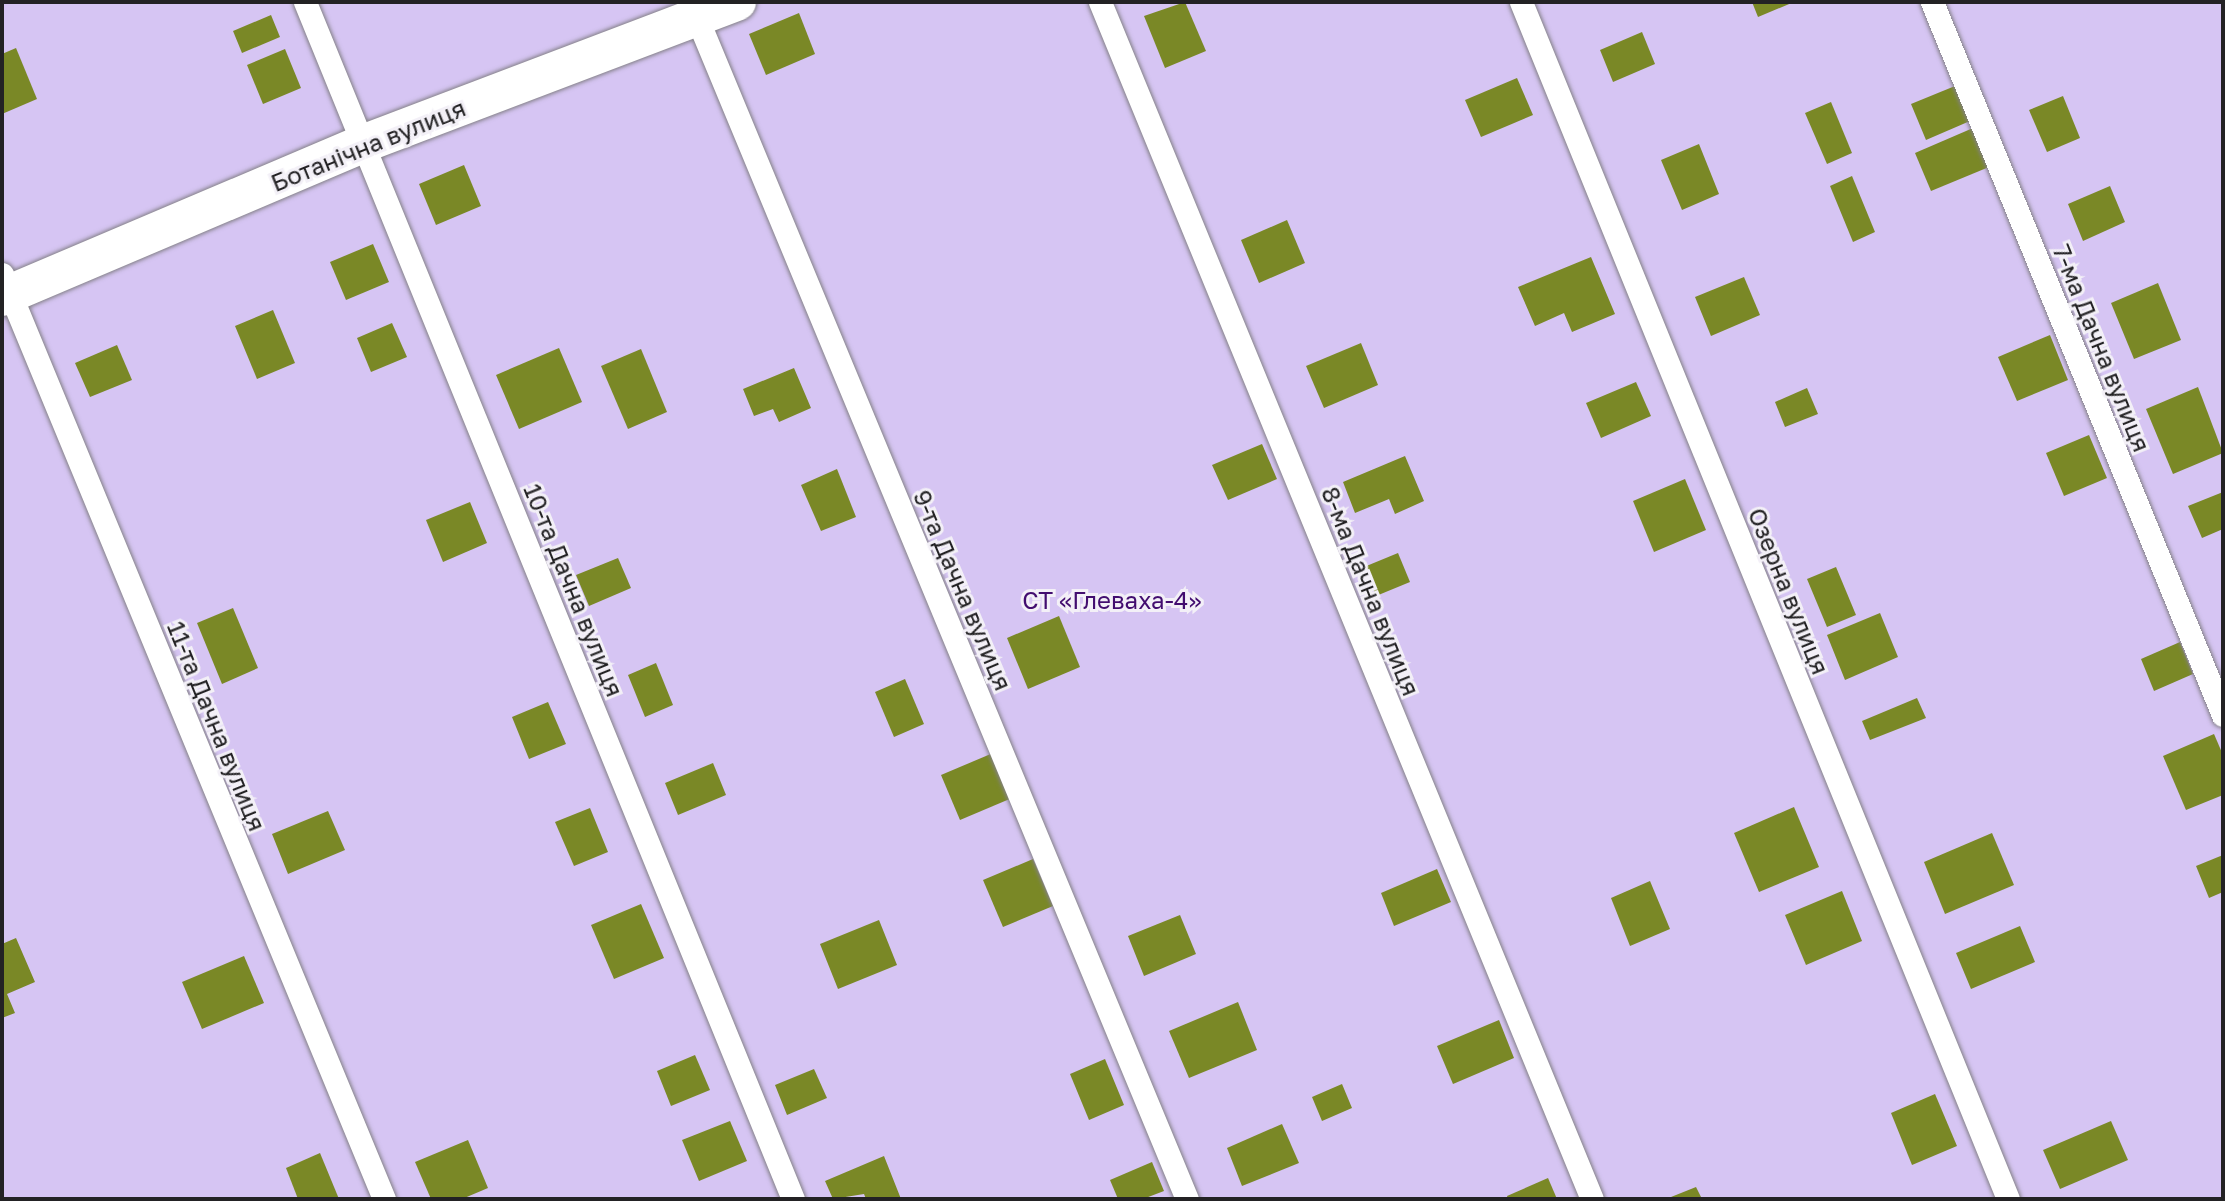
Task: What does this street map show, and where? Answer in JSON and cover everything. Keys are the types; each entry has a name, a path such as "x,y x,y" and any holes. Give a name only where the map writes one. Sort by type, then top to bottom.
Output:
{"street":[{"name":"Ботанічна вулиця","path":"5,288 694,10 737,2"}],"lane":[{"name":"10-та Дачна вулиця","path":"305,2 793,1199"},
{"name":"8-ма Дачна вулиця","path":"1100,2 1592,1199"},
{"name":"Озерна вулиця","path":"1521,2 2008,1199"},
{"name":"7-ма Дачна вулиця","path":"1931,2 2223,715"},
{"name":"9-та Дачна вулиця","path":"694,10 1187,1199"},
{"name":"11-та Дачна вулиця","path":"5,288 384,1199"}],"green space":[{"name":"СТ «Глеваха-4»","path":"2,2 2223,2 2223,1199 2,1199"}],"building":[{"path":"1185,2 1206,51 1165,68 1144,16"},
{"path":"1752,2 1794,2 1758,17"},
{"path":"799,13 815,54 766,75 749,34"},
{"path":"271,15 280,37 242,53 233,31"},
{"path":"1642,32 1655,64 1613,82 1600,50"},
{"path":"16,48 37,99 2,114 2,54"},
{"path":"285,49 301,88 263,104 247,65"},
{"path":"1517,78 1533,115 1481,137 1465,100"},
{"path":"1955,86 1970,121 1926,140 1911,104"},
{"path":"2063,96 2080,138 2047,152 2029,110"},
{"path":"1831,102 1852,153 1827,164 1805,113"},
{"path":"1973,128 1989,167 1931,191 1915,153"},
{"path":"1699,144 1719,194 1682,210 1661,160"},
{"path":"464,165 481,206 436,225 419,184"},
{"path":"1852,176 1875,232 1853,242 1830,186"},
{"path":"2110,186 2125,222 2083,241 2068,204"},
{"path":"1287,220 1305,263 1259,283 1241,240"},
{"path":"373,244 389,282 346,300 330,262"},
{"path":"1591,257 1615,314 1572,332 1564,313 1535,326 1518,287"},
{"path":"1744,277 1760,315 1711,336 1695,297"},
{"path":"2158,283 2181,340 2134,359 2111,303"},
{"path":"273,310 295,363 257,379 235,326"},
{"path":"392,323 407,357 371,372 357,338"},
{"path":"2050,335 2068,380 2017,401 1998,357"},
{"path":"1361,343 1378,385 1324,408 1306,366"},
{"path":"117,345 132,380 90,397 75,363"},
{"path":"559,348 582,402 519,429 496,375"},
{"path":"641,349 667,412 628,429 601,366"},
{"path":"794,368 811,408 779,422 773,409 754,416 743,389"},
{"path":"1636,382 1651,416 1601,438 1586,403"},
{"path":"2198,387 2223,453 2173,474 2146,409"},
{"path":"1807,388 1818,414 1785,427 1775,402"},
{"path":"2089,435 2107,478 2064,496 2046,453"},
{"path":"1262,444 1277,479 1228,500 1212,465"},
{"path":"1405,456 1424,501 1395,514 1389,499 1355,513 1343,482"},
{"path":"837,469 856,517 821,531 801,485"},
{"path":"1685,479 1706,530 1654,552 1633,501"},
{"path":"2223,492 2223,529 2202,538 2188,506"},
{"path":"470,502 487,543 443,562 426,520"},
{"path":"1398,553 1410,582 1376,596 1364,567"},
{"path":"618,558 631,588 589,606 576,575"},
{"path":"1836,567 1856,615 1827,627 1807,579"},
{"path":"233,608 258,668 222,684 197,623"},
{"path":"1880,613 1898,657 1845,680 1827,635"},
{"path":"1059,616 1080,667 1028,689 1007,638"},
{"path":"2180,642 2193,674 2154,691 2141,659"},
{"path":"656,663 673,705 645,717 628,675"},
{"path":"905,679 924,724 894,737 875,692"},
{"path":"1917,698 1926,718 1870,740 1862,721"},
{"path":"548,702 566,744 529,759 512,717"},
{"path":"2214,734 2223,755 2223,795 2186,810 2163,756"},
{"path":"993,753 1012,798 960,820 941,775"},
{"path":"713,763 726,795 678,815 665,783"},
{"path":"1794,807 1819,867 1759,892 1734,833"},
{"path":"590,808 608,852 574,866 555,822"},
{"path":"328,811 345,850 288,874 272,834"},
{"path":"1992,833 2014,885 1945,914 1924,862"},
{"path":"2223,855 2223,892 2209,898 2196,866"},
{"path":"1033,859 1053,906 1003,927 983,880"},
{"path":"1437,869 1451,902 1394,926 1381,893"},
{"path":"1650,881 1670,929 1630,946 1611,898"},
{"path":"1842,891 1862,941 1806,965 1785,915"},
{"path":"641,904 664,958 614,979 591,925"},
{"path":"1180,915 1196,954 1144,976 1128,936"},
{"path":"879,920 897,965 838,989 820,944"},
{"path":"2020,926 2035,962 1971,989 1956,953"},
{"path":"16,938 35,982 7,994 15,1013 2,1018 2,944"},
{"path":"244,956 264,1003 202,1029 182,982"},
{"path":"1238,1002 1257,1050 1189,1078 1169,1031"},
{"path":"1499,1020 1514,1058 1453,1084 1437,1046"},
{"path":"695,1055 710,1090 671,1106 657,1071"},
{"path":"1105,1059 1124,1105 1089,1120 1070,1074"},
{"path":"814,1069 827,1098 787,1115 775,1085"},
{"path":"1342,1084 1352,1108 1322,1121 1312,1097"},
{"path":"1935,1094 1957,1146 1912,1165 1891,1113"},
{"path":"730,1121 747,1161 699,1181 682,1140"},
{"path":"2111,1121 2128,1160 2060,1189 2043,1150"},
{"path":"1282,1124 1299,1163 1242,1186 1227,1148"},
{"path":"468,1140 488,1188 462,1199 431,1199 415,1162"},
{"path":"320,1153 339,1199 298,1199 286,1168"},
{"path":"884,1156 901,1199 866,1199 864,1194 833,1199 825,1181"},
{"path":"1152,1162 1164,1191 1143,1199 1118,1199 1110,1180"},
{"path":"1548,1178 1557,1199 1508,1199 1507,1196"},
{"path":"1696,1187 1702,1199 1666,1199"}]}
